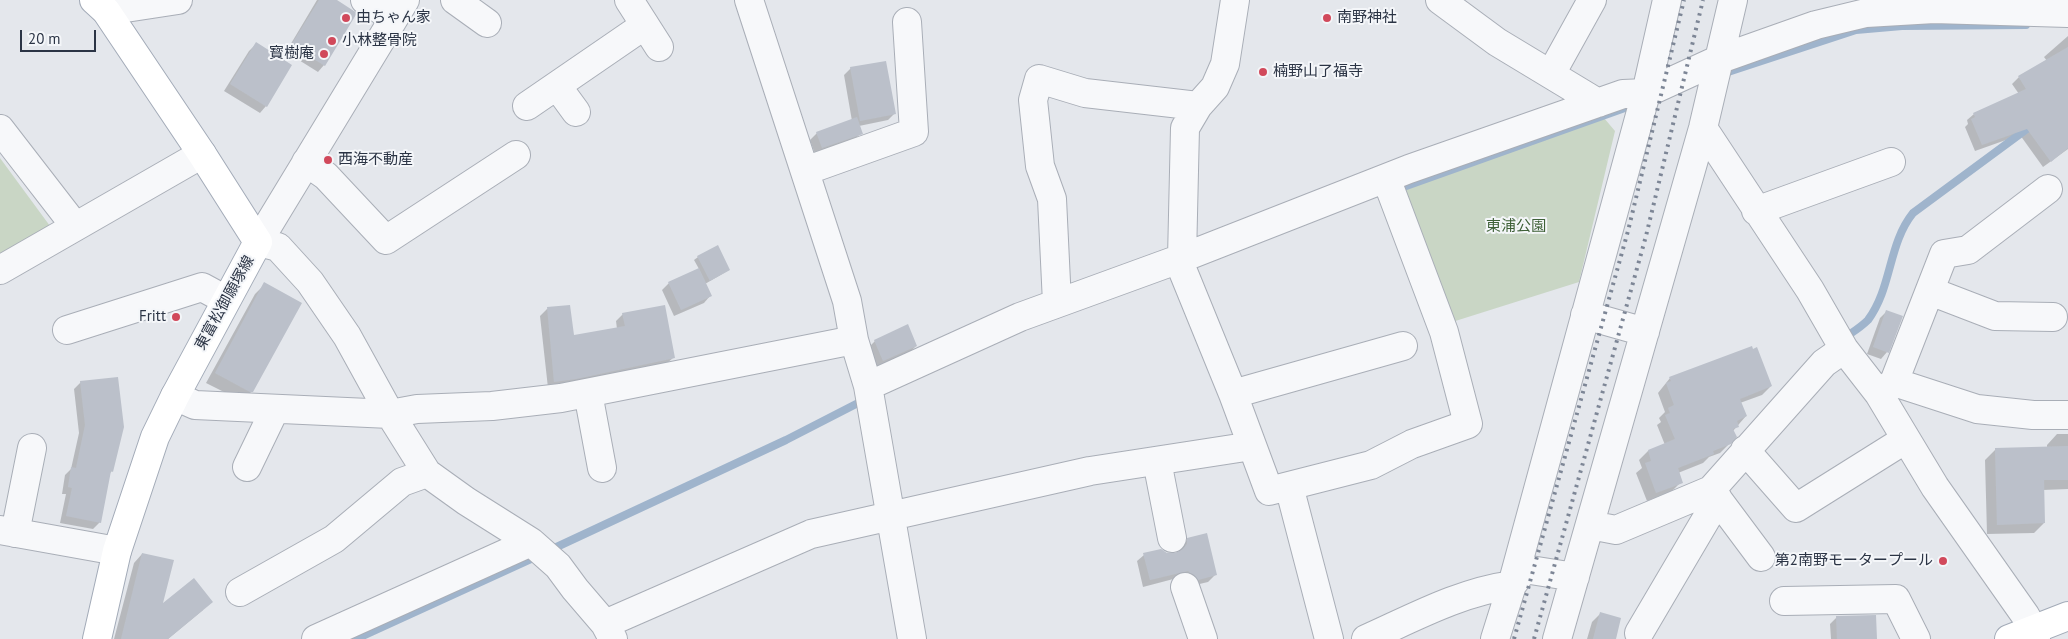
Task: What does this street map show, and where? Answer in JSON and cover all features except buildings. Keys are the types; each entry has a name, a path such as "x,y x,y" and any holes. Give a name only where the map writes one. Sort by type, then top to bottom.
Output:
{"main road":[{"name":"東富松御願塚線","path":"97,639 118,551 155,437 258,242 202,154 100,6"},
{"path":"2026,636 2068,616"}],"street":[{"path":"100,6 178,0"},
{"path":"365,0 399,9 258,242 278,247 310,282 347,336 390,414 427,473 466,501 532,542 558,566 609,631 811,534 1090,471 1252,446"},
{"path":"455,0 487,23"},
{"path":"527,106 557,86 652,36 629,0"},
{"path":"749,0 847,301 854,340 868,386 912,639"},
{"path":"1235,0 1226,64 1215,87 1198,106 1185,128 1180,259 1269,491 1371,465 1412,444 1468,424 1444,332 1386,178"},
{"path":"1440,0 1497,42 1598,102"},
{"path":"1551,74 1592,0"},
{"path":"1495,639 1512,585 1646,92 1667,0"},
{"path":"1558,639 1703,128 1733,0"},
{"path":"868,386 1020,316 1180,259 1386,178 1598,102 1623,94 1646,92 1720,59 1816,25 1866,12 1935,4 2068,13"},
{"path":"805,170 914,132 908,22"},
{"path":"1057,303 1052,199 1040,166 1033,100 1039,79 1085,92 1198,106"},
{"path":"557,86 576,112"},
{"path":"1703,128 1756,211 1810,290 1844,349 1886,388 1906,439 2026,636"},
{"path":"0,129 75,226"},
{"path":"0,270 202,154"},
{"path":"306,162 326,176 386,240 516,155"},
{"path":"1756,211 1892,162"},
{"path":"1886,388 1930,291 1944,254 1968,250 2048,188"},
{"path":"68,330 202,287 226,300"},
{"path":"1930,291 1995,316 2052,317"},
{"path":"1585,316 1645,332"},
{"path":"175,396 195,405 390,414 417,409 492,406 588,393 854,340"},
{"path":"1233,394 1403,346"},
{"path":"1639,633 1671,598 1715,494 1745,450 1824,363 1844,349"},
{"path":"1886,388 1976,410 2068,416"},
{"path":"588,393 602,468"},
{"path":"247,467 275,409"},
{"path":"1745,450 1796,508 1906,439"},
{"path":"32,448 7,532 118,551"},
{"path":"1156,461 1172,538"},
{"path":"246,581 313,542 334,539 402,482 427,473"},
{"path":"1289,486 1329,639"},
{"path":"1590,525 1616,530 1715,494"},
{"path":"1715,494 1761,557"},
{"path":"316,639 532,542"},
{"path":"1366,639 1450,602 1494,587 1512,585 1524,569 1575,577"},
{"path":"1185,587 1203,639"},
{"path":"1784,600 1815,611 1896,599 1916,639"}],"green space":[{"name":"東浦公園","path":"1604,118 1615,131 1579,282 1449,323 1403,190"},
{"path":"0,158 50,226 0,254"}],"waterway":[{"path":"1722,74 1856,30 1902,26 2026,25"},
{"path":"1395,190 1636,104"},
{"path":"1850,334 1868,320 1876,307 1882,294 1899,238 1913,213 2035,123"},
{"path":"548,551 786,440 860,402"},
{"path":"356,639 533,558"}],"railway":[{"path":"1514,639 1628,231 1684,0"},
{"path":"1534,639 1646,236 1703,0"}],"place":[{"name":"由ちゃん家","path":"346,18"},
{"name":"南野神社","path":"1327,18"},
{"name":"小林整骨院","path":"332,41"},
{"name":"寳樹庵","path":"324,54"},
{"name":"楠野山了福寺","path":"1263,72"},
{"name":"西海不動産","path":"328,160"},
{"name":"Fritt","path":"176,317"},
{"name":"第2南野モータープール","path":"1943,561"}]}
